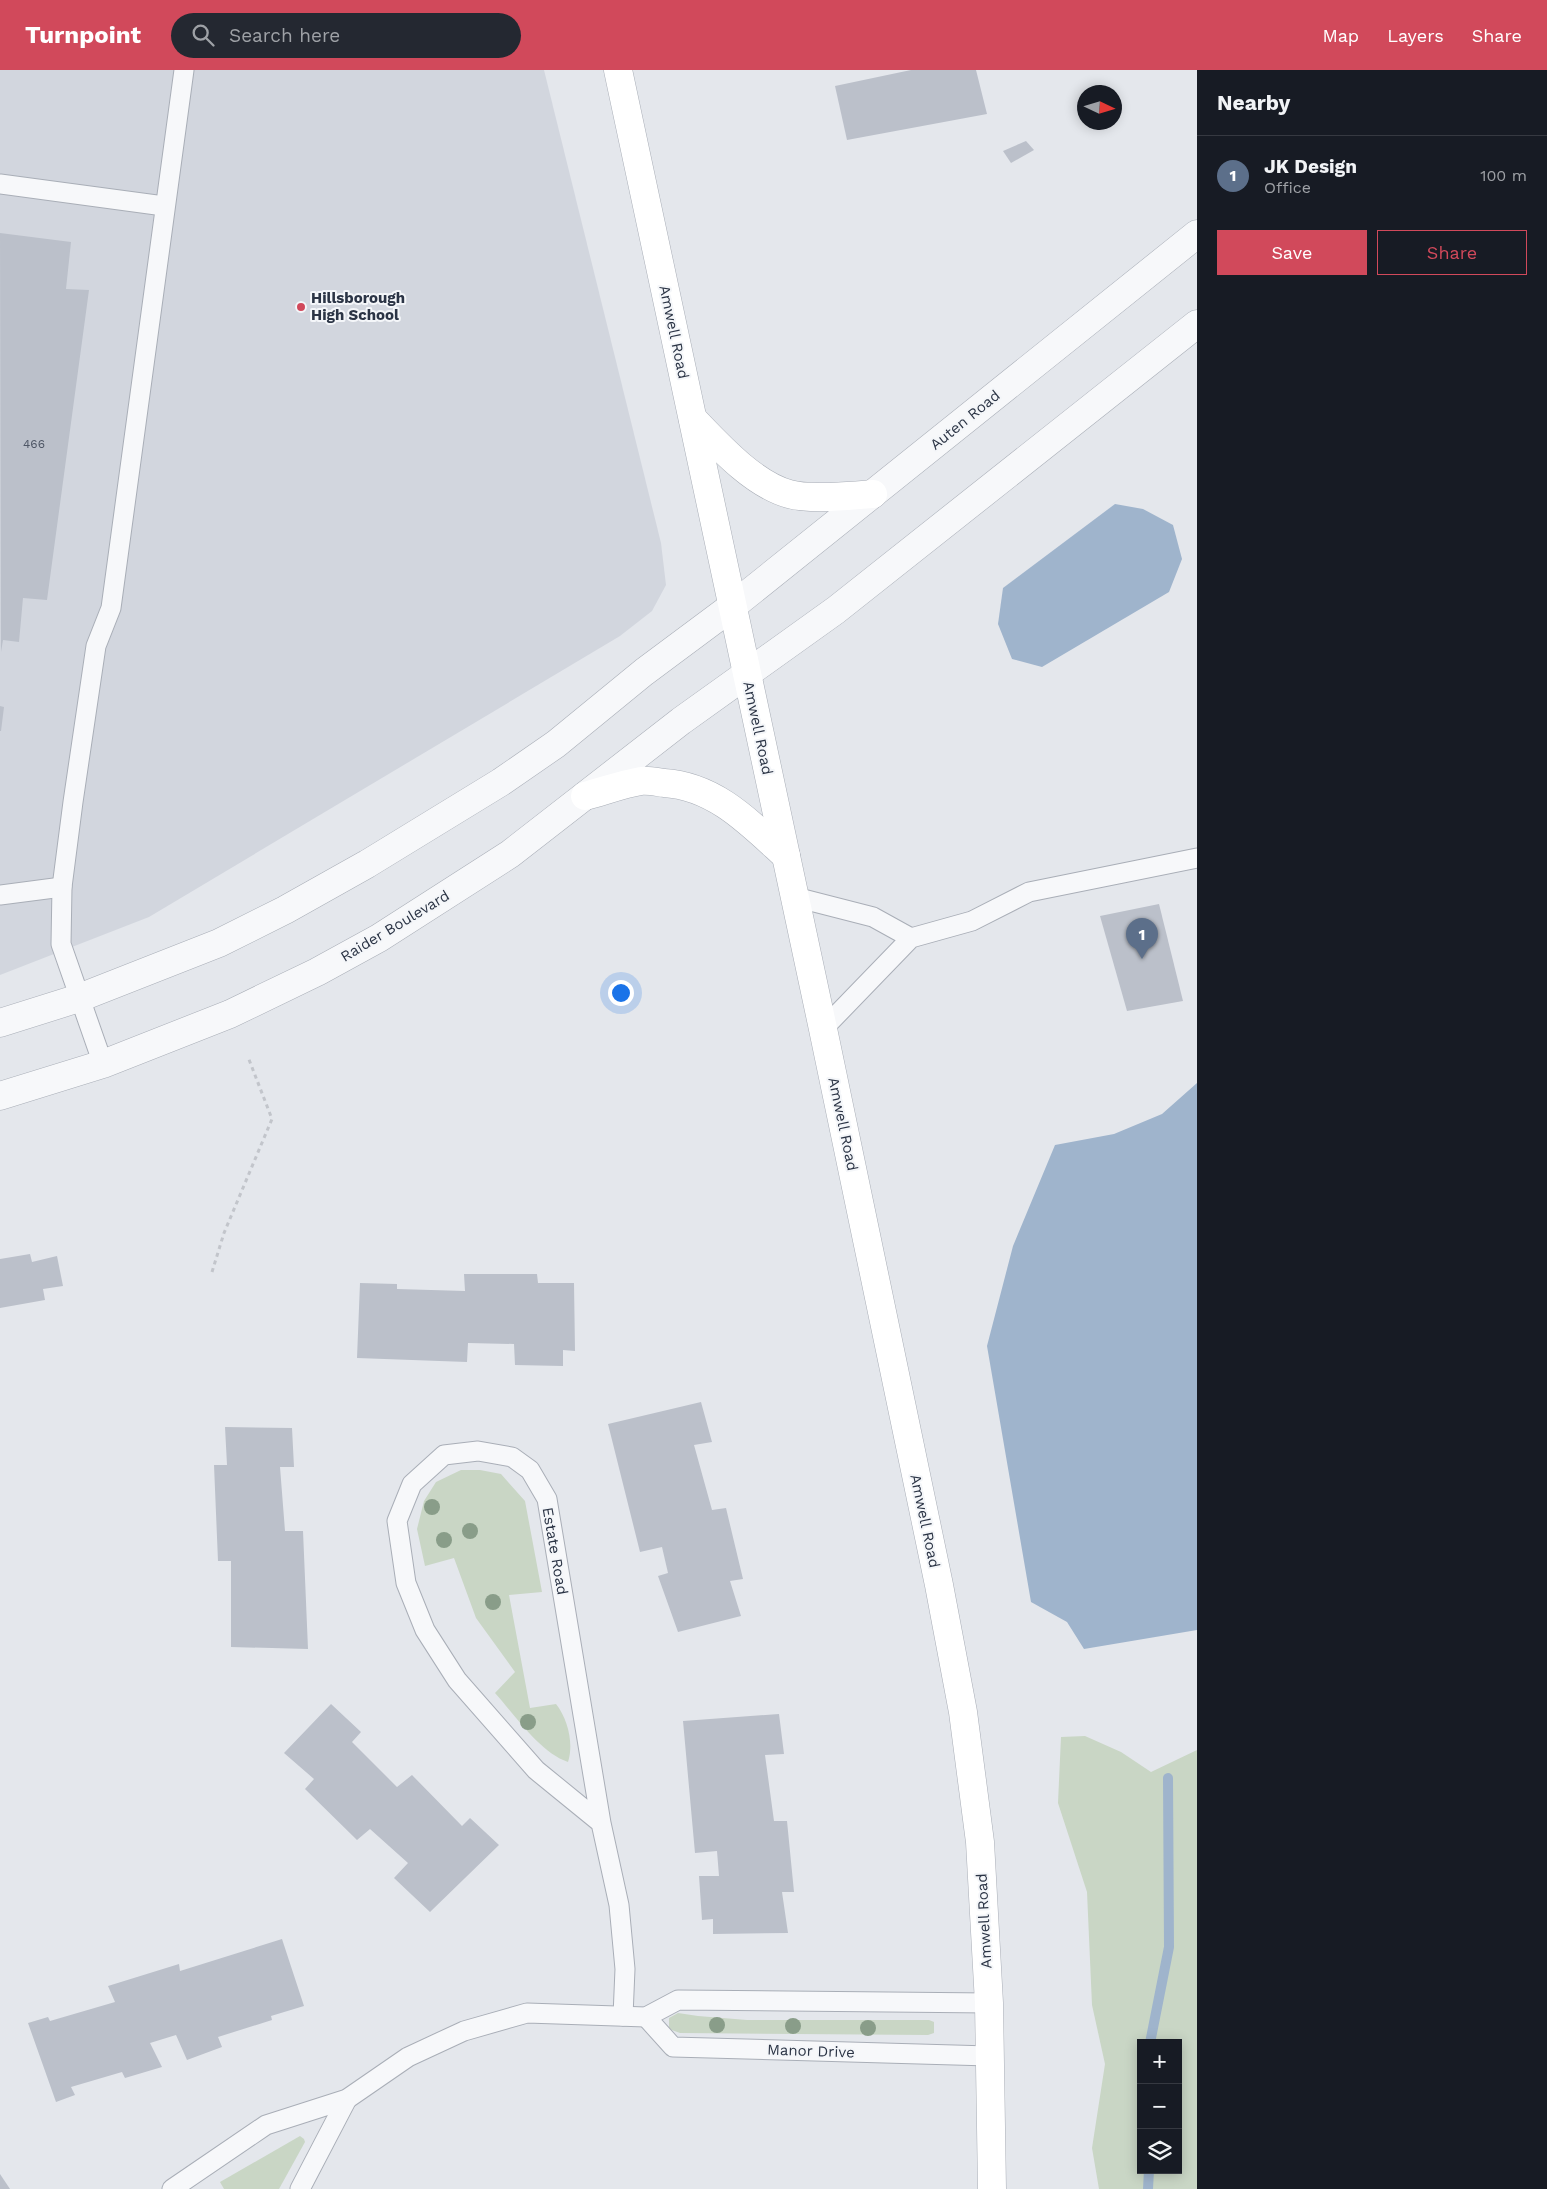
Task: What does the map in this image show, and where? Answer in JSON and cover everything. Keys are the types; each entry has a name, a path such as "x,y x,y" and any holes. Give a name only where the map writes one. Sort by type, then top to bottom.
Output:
{"main road":[{"name":"Amwell Road","path":"618,70 734,606 746,675 786,856 939,1585 962,1712 980,1842 989,2003 988,2056 992,2189"},
{"path":"693,419 716,443 764,483 790,494 838,497 873,494"},
{"path":"585,796 642,781 676,783 696,788 714,797 744,817 786,856"}],"street":[{"name":"Auten Road","path":"734,606 1197,234"},
{"path":"746,675 836,610 1197,324"},
{"path":"0,1023 79,998 219,943 286,910 419,834 501,782 556,744 644,672 734,606"},
{"name":"Raider Boulevard","path":"0,1096 103,1064 230,1014 317,972 379,938 510,854 681,721 746,675"}],"lane":[{"path":"103,1064 61,944 62,886 96,646 111,608 164,206 184,70"},
{"path":"0,184 164,206"},
{"path":"822,1029 912,938 972,921 1029,892 1197,858"},
{"path":"0,895 62,886"},
{"path":"794,897 873,917 912,938"},
{"name":"Estate Road","path":"601,1823 536,1770 457,1680 425,1630 406,1583 397,1521 412,1484 444,1455 478,1451 512,1457 530,1470 547,1499 601,1823 619,1905 625,1969 623,2016"},
{"path":"172,2189 266,2125 346,2099 408,2057 464,2031 527,2013 646,2016 678,2000 989,2003"},
{"name":"Manor Drive","path":"646,2016 673,2047 988,2056"},
{"path":"300,2189 346,2099"}],"path":[{"path":"212,1272 224,1233 272,1119 248,1057"}],"shaded area":[{"name":"Hillsborough High School","path":"0,70 544,70 661,543 666,585 652,611 620,636 149,917 0,975"}],"green space":[{"path":"461,1470 480,1470 501,1474 525,1501 542,1592 509,1595 530,1708 556,1704 564,1717 569,1732 570,1755 568,1762 547,1750 538,1742 495,1693 515,1672 476,1618 454,1558 425,1566 417,1529 424,1501 436,1482"},
{"path":"1085,1736 1121,1752 1151,1772 1197,1750 1197,2189 1099,2189 1092,2148 1105,2064 1092,2005 1087,1892 1058,1803 1061,1737"},
{"path":"678,2013 747,2020 929,2020 934,2022 934,2033 928,2035 680,2033 669,2029 669,2018"},
{"path":"300,2136 305,2142 279,2189 224,2189 220,2182"}],"water":[{"path":"1115,504 1143,509 1173,525 1182,559 1169,592 1042,667 1012,659 998,624 1003,588"},
{"path":"1197,1083 1197,1630 1084,1649 1067,1622 1031,1602 987,1346 1013,1246 1055,1145 1114,1134 1162,1114"}],"building":[{"path":"911,70 976,70 987,114 847,140 835,86"},
{"path":"1026,141 1034,150 1011,163 1003,151"},
{"path":"0,233 71,242 66,289 89,290 47,600 23,598 19,642 3,640 1,652"},
{"path":"0,706 4,707 1,731 0,731"},
{"path":"1159,904 1183,1001 1127,1011 1100,916"},
{"path":"30,1254 32,1262 57,1256 63,1286 43,1289 45,1300 0,1308 0,1259"},
{"path":"464,1274 537,1274 538,1283 574,1283 575,1351 563,1350 563,1366 515,1365 514,1344 468,1343 467,1362 357,1358 360,1283 397,1284 397,1289 465,1291"},
{"path":"701,1402 712,1442 694,1445 712,1510 726,1508 743,1579 730,1581 741,1616 678,1632 658,1576 668,1573 662,1547 640,1552 608,1424"},
{"path":"225,1427 292,1428 294,1467 280,1467 285,1531 303,1531 308,1649 231,1647 231,1561 218,1561 214,1465 227,1465"},
{"path":"331,1704 361,1732 352,1742 397,1787 412,1775 462,1826 470,1818 499,1845 430,1912 394,1878 408,1863 370,1829 357,1840 305,1789 314,1779 284,1753"},
{"path":"779,1714 784,1754 765,1755 774,1821 787,1821 794,1892 782,1892 788,1933 713,1934 713,1919 702,1920 699,1876 719,1876 717,1851 695,1853 683,1721"},
{"path":"282,1939 304,2006 271,2016 272,2020 218,2037 222,2047 187,2060 176,2035 150,2043 162,2067 125,2078 122,2072 71,2087 75,2095 56,2102 28,2023 48,2017 50,2021 115,2002 108,1986 179,1964 180,1971"},
{"path":"0,2174 10,2189 0,2189"}],"waterway":[{"path":"1151,2039 1169,1947 1168,1778"},
{"path":"1148,2189 1149,2174"}],"place":[{"name":"Hillsborough High School","path":"301,307"},
{"name":"JK Design","path":"1142,959"}]}
